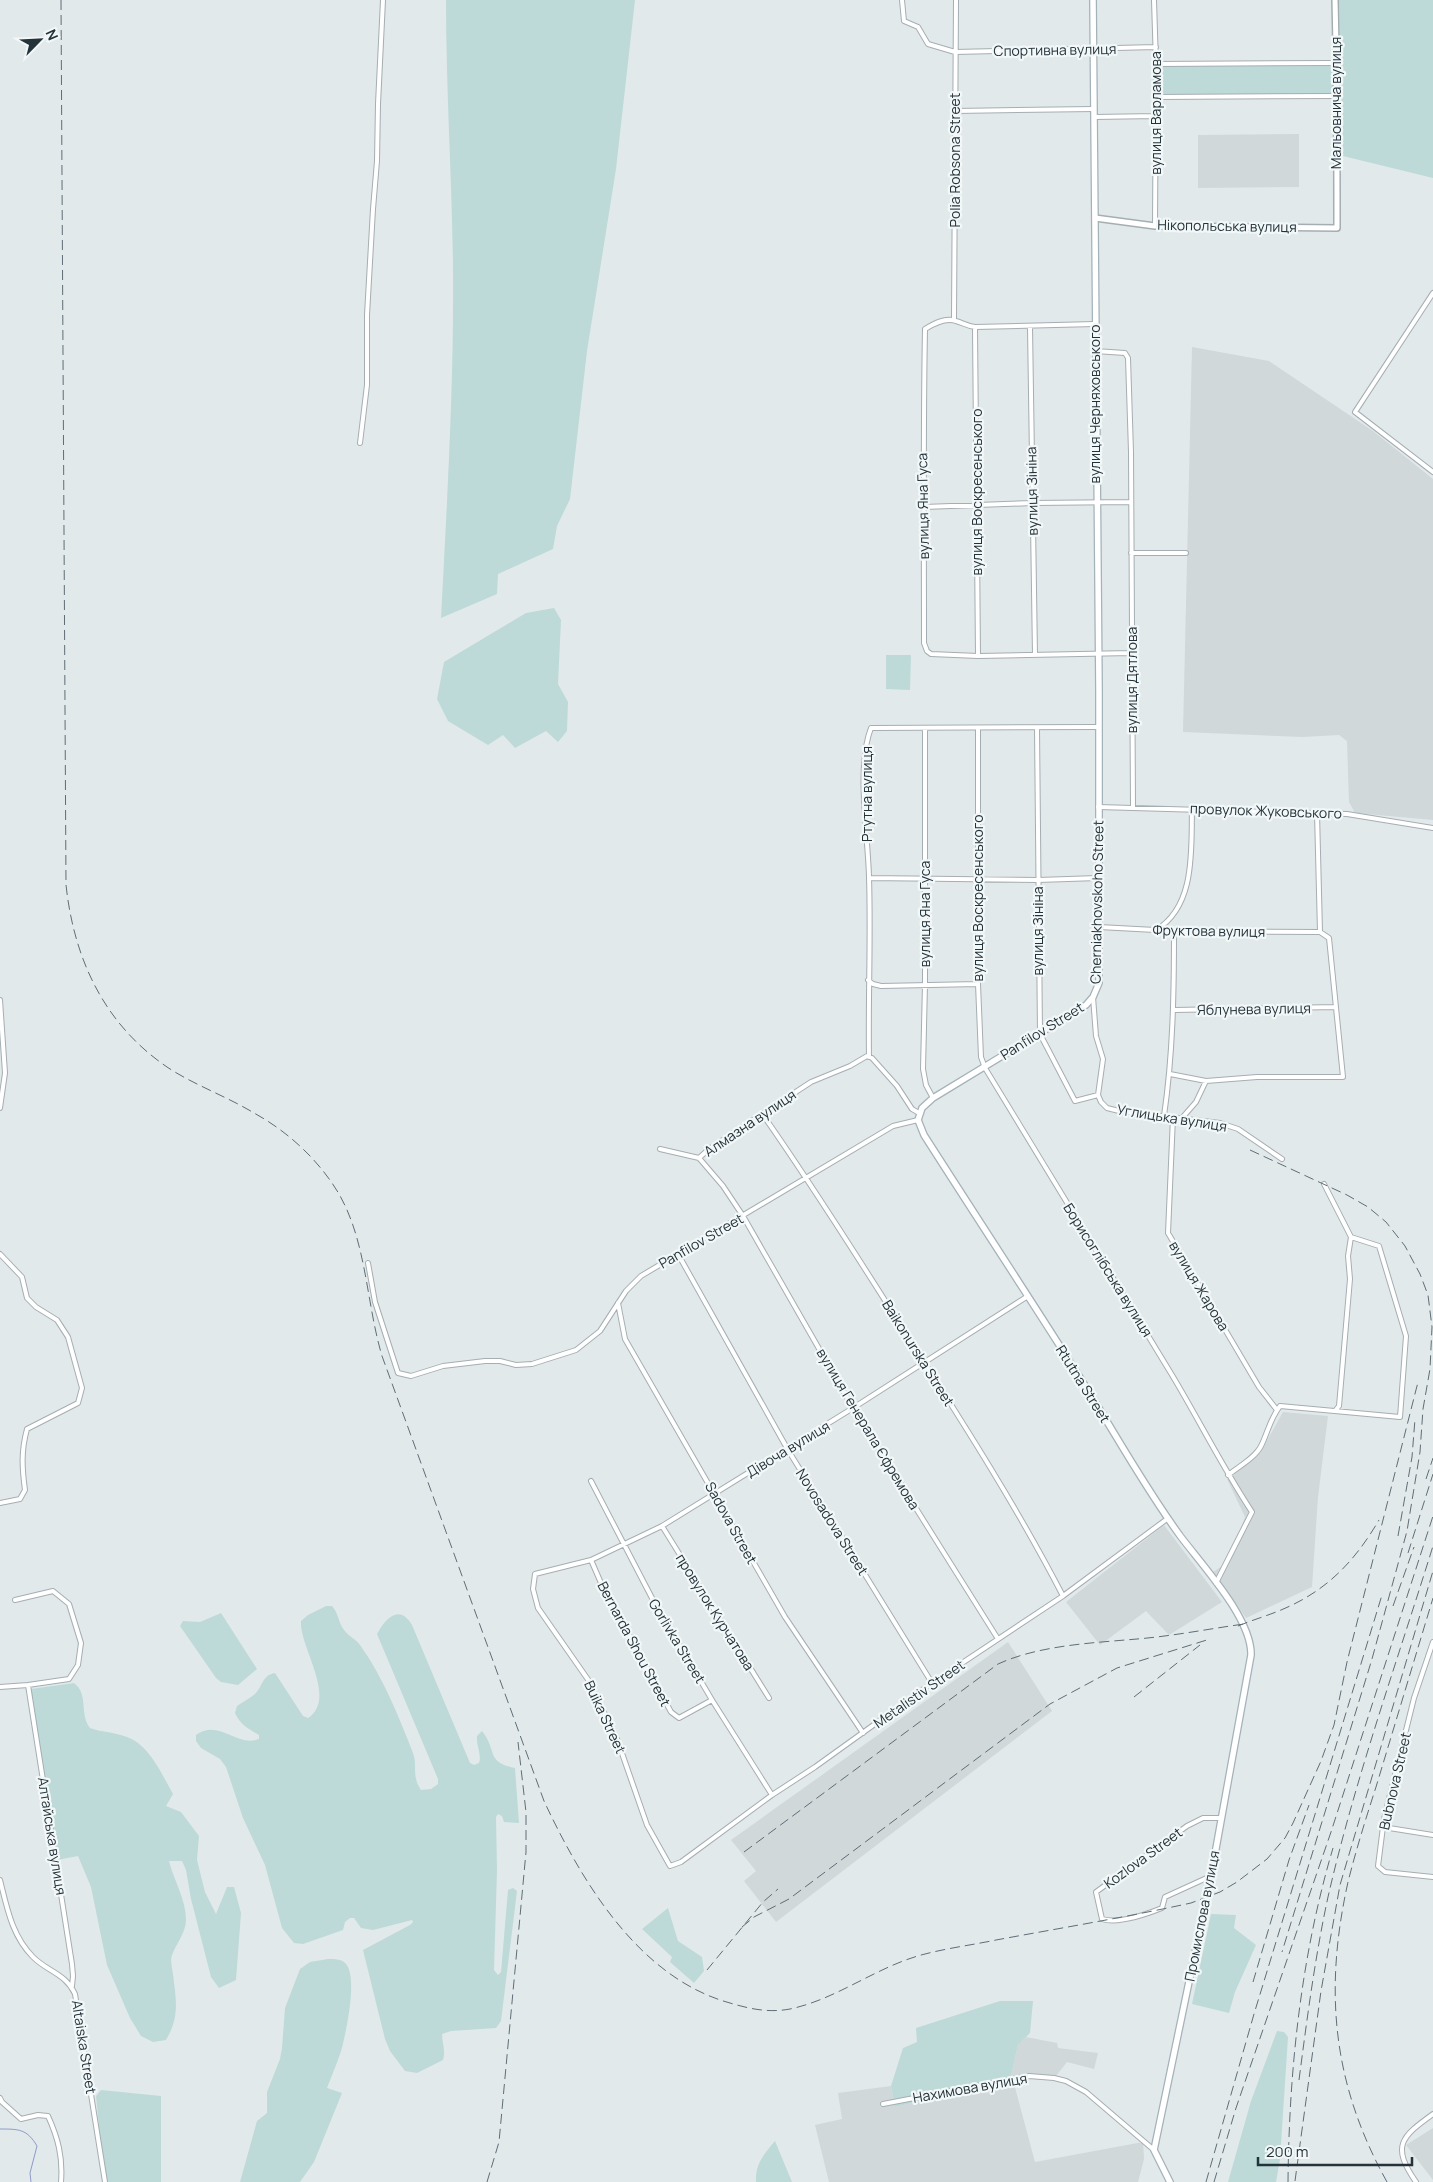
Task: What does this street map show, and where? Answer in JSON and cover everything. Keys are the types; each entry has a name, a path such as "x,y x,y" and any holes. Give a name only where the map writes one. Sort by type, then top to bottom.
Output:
{"main road":[{"name":"вулиця Черняховського","path":"1093,0 1098,807"},
{"name":"Cherniakhovskoho Street","path":"1093,997 1098,983 1098,807"},
{"name":"Panfilov Street","path":"919,1113 933,1098 1079,1010 1093,997"},
{"path":"918,1120 919,1113"},
{"name":"Rtutna Street","path":"918,1120 924,1135 1028,1296 1167,1518 1244,1624 1252,1645"},
{"name":"Промислова вулиця","path":"1154,2150 1211,1876 1252,1645"},
{"path":"1154,2150 1170,2182"}],"street":[{"path":"360,443 367,385 367,315 372,209 378,161 378,104 383,0"},
{"name":"Спортивна вулиця","path":"902,0 904,21 918,27 928,44 955,52 1156,47"},
{"name":"Polia Robsona Street","path":"954,320 956,0"},
{"name":"вулиця Варламова","path":"1154,0 1156,47 1155,226"},
{"name":"Мальовнича вулиця","path":"1335,0 1338,96 1337,206"},
{"path":"1156,64 1336,63"},
{"path":"1156,97 1338,96"},
{"path":"955,111 1094,109"},
{"path":"1094,117 1156,116"},
{"name":"Нікопольська вулиця","path":"1095,218 1155,226 1337,228 1337,206"},
{"path":"1433,293 1355,412 1433,472"},
{"path":"954,320 966,326 975,327 1095,324"},
{"name":"вулиця Яна Гуса","path":"954,320 936,322 924,330 922,465 924,507 924,643 927,651 931,654 978,656"},
{"name":"вулиця Воскресенського","path":"975,327 978,656"},
{"name":"вулиця Зініна","path":"1030,327 1035,654"},
{"name":"вулиця Дятлова","path":"1095,351 1120,351 1125,353 1128,358 1133,807"},
{"path":"924,507 1131,502"},
{"path":"1131,552 1186,552"},
{"path":"978,656 1131,653"},
{"name":"Ртутна вулиця","path":"868,1056 869,878 864,787 866,741 871,728 1098,727"},
{"name":"вулиця Яна Гуса","path":"925,728 925,984 923,1068 926,1086 933,1098"},
{"name":"вулиця Воскресенського","path":"978,728 978,984 980,1057 985,1068"},
{"name":"вулиця Зініна","path":"1037,728 1040,1034 1075,1101 1098,1094"},
{"name":"провулок Жуковського","path":"1098,807 1347,814 1433,828"},
{"path":"1156,930 1169,922 1177,912 1190,871 1192,809"},
{"path":"1170,1074 1206,1081 1257,1077 1343,1077 1329,938 1320,932 1317,813"},
{"path":"869,878 1038,880 1098,878"},
{"name":"Фруктова вулиця","path":"1099,927 1174,931 1320,932"},
{"path":"1164,1116 1170,1074 1174,1010 1174,931"},
{"path":"868,980 873,984 881,986 978,984"},
{"path":"1093,997 1096,1036 1103,1059 1098,1094"},
{"path":"0,1000 5,1073 0,1108"},
{"name":"Яблунева вулиця","path":"1174,1010 1335,1007"},
{"path":"868,1056 897,1086 912,1109 919,1113"},
{"name":"Алмазна вулиця","path":"743,1216 723,1186 699,1158 709,1149 811,1082 850,1066 868,1056"},
{"name":"Борисоглібська вулиця","path":"985,1068 1203,1426 1228,1475 1252,1512 1216,1583"},
{"path":"1182,1118 1196,1102 1206,1081"},
{"name":"Углицька вулиця","path":"1098,1094 1100,1102 1107,1108 1119,1111 1220,1122 1238,1129 1282,1159"},
{"name":"Baikonurska Street","path":"763,1114 807,1178 925,1363 1031,1535 1063,1596"},
{"name":"вулиця Жарова","path":"1173,1117 1168,1233 1259,1387 1279,1408"},
{"name":"Panfilov Street","path":"368,1263 375,1302 398,1373 411,1376 443,1366 485,1361 500,1361 516,1365 532,1364 576,1350 600,1331 626,1291 641,1276 893,1126 918,1120"},
{"path":"660,1149 699,1158"},
{"path":"1324,1184 1351,1237 1348,1256 1350,1279 1339,1406 1335,1411"},
{"name":"вулиця Генерала Єфремова","path":"743,1216 853,1408 998,1639"},
{"path":"1228,1475 1247,1461 1260,1448 1272,1418 1279,1408 1400,1417 1406,1336 1379,1246 1351,1237"},
{"path":"0,1254 22,1277 26,1298 36,1307 57,1320 68,1337 82,1388 78,1403 27,1429 22,1454 25,1490 20,1499 0,1502"},
{"name":"Novosadova Street","path":"678,1254 788,1450 932,1683"},
{"name":"Дівоча вулиця","path":"535,1574 591,1560 662,1526 788,1450 1028,1296"},
{"name":"Sadova Street","path":"618,1303 625,1339 785,1617 863,1733"},
{"name":"Gorlivka Street","path":"591,1481 653,1600 712,1700 772,1795"},
{"name":"Metalistiv Street","path":"670,1866 681,1862 772,1795 932,1683 1063,1596 1167,1518"},
{"name":"провулок Курчатова","path":"662,1526 769,1698"},
{"name":"Bernarda Shou Street","path":"591,1560 601,1583 671,1712 679,1718 712,1700"},
{"name":"Buika Street","path":"535,1574 533,1589 538,1608 589,1681 617,1739 647,1825 670,1866"},
{"path":"0,1687 69,1679 78,1665 81,1642 69,1604 53,1591 15,1600"},
{"name":"Bubnova Street","path":"1433,1642 1414,1698 1383,1827 1378,1866 1385,1872 1433,1877"},
{"name":"Алтайська вулиця","path":"28,1685 74,1976 72,1986"},
{"name":"Kozlova Street","path":"1211,1876 1165,1897 1162,1908 1144,1916 1102,1920 1096,1892 1187,1826 1203,1818 1222,1818"},
{"path":"1383,1827 1433,1835"},
{"name":"Altaiska Street","path":"0,1880 12,1925 19,1940 33,1958 66,1979 72,1986 78,2004 105,2182"},
{"name":"Нахимова вулиця","path":"883,2104 1029,2076 1054,2078 1077,2086 1086,2092 1154,2150"},
{"path":"0,2098 21,2119 38,2115 48,2116 58,2139 62,2163 61,2182"},
{"path":"1416,2182 1403,2160 1403,2141 1408,2133 1433,2114"}],"shaded area":[{"path":"1299,134 1299,187 1198,188 1198,135"},
{"path":"1192,347 1269,361 1373,431 1433,479 1433,820 1355,813 1349,802 1347,741 1339,735 1303,737 1183,732"},
{"path":"1283,1412 1328,1416 1318,1497 1312,1587 1246,1618 1213,1572 1230,1561 1245,1517 1227,1479 1260,1453"},
{"path":"1164,1525 1222,1602 1169,1635 1146,1611 1100,1645 1066,1602"},
{"path":"1008,1642 1052,1711 776,1922 744,1881 756,1871 731,1840"},
{"path":"1026,2037 1057,2043 1058,2048 1098,2053 1094,2069 1067,2062 1056,2076 1013,2080 1035,2162 1143,2142 1144,2159 1138,2182 829,2182 815,2125 842,2119 838,2093 891,2086 895,2107 1012,2080 1011,2076 1018,2045"},
{"path":"1433,2128 1433,2180 1406,2145"}],"green space":[{"path":"446,0 635,0 616,169 587,351 570,499 557,526 553,549 498,574 497,594 441,618 450,444 453,313"},
{"path":"1339,0 1433,0 1433,178 1343,156"},
{"path":"1159,66 1335,66 1336,94 1159,95"},
{"path":"554,608 561,620 558,684 568,702 567,731 558,742 546,731 515,748 503,735 488,745 448,721 437,699 444,662 526,613"},
{"path":"886,655 911,655 910,690 886,689"},
{"path":"326,1606 332,1606 344,1630 360,1645 383,1684 413,1753 416,1780 421,1790 431,1789 438,1784 438,1779 377,1634 388,1619 397,1614 407,1618 412,1625 470,1763 474,1765 479,1763 477,1736 482,1731 496,1759 506,1766 515,1768 519,1823 504,1822 502,1816 498,1814 496,1817 497,1870 494,1970 498,1975 501,1972 508,1890 513,1888 517,1891 501,2021 496,2028 451,2031 442,2034 443,2060 417,2073 405,2071 390,2051 385,2039 363,1950 410,1925 413,1922 412,1920 373,1930 361,1928 354,1918 350,1918 345,1922 343,1930 303,1944 294,1943 282,1928 265,1865 243,1818 226,1767 220,1759 201,1748 196,1741 196,1735 212,1730 220,1731 243,1740 259,1739 259,1735 242,1724 235,1713 237,1706 258,1691 265,1678 275,1673 303,1716 308,1718 316,1709 319,1698 315,1672 305,1644 301,1621 308,1615"},
{"path":"221,1613 257,1669 238,1685 221,1682 216,1678 180,1626 183,1621 200,1622"},
{"path":"74,1683 79,1688 83,1698 85,1717 90,1728 133,1740 141,1745 159,1768 173,1794 166,1806 181,1812 199,1836 197,1860 205,1892 216,1914 227,1887 234,1887 241,1913 236,1980 219,1988 211,1977 191,1899 186,1870 182,1861 169,1861 182,1897 186,1924 171,1957 176,2008 173,2023 166,2040 153,2042 141,2036 130,2018 107,1965 91,1887 78,1856 57,1860 31,1689"},
{"path":"668,1908 678,1941 702,1957 704,1971 694,1983 670,1962 672,1957 642,1929"},
{"path":"1211,1914 1236,1915 1234,1928 1256,1945 1235,1992 1229,2013 1192,2004"},
{"path":"328,1959 344,1962 349,1971 351,1981 350,2005 344,2040 327,2088 342,2093 314,2162 300,2182 240,2182 257,2121 267,2113 267,2092 280,2059 282,2048 285,2008 300,1969 310,1962"},
{"path":"1000,2001 1033,2001 1030,2033 1018,2045 1011,2076 1013,2080 895,2107 891,2086 903,2048 917,2042 916,2028"},
{"path":"1277,2031 1284,2032 1288,2037 1280,2159 1276,2182 1228,2182 1251,2101"},
{"path":"101,2090 161,2096 161,2182 108,2182 104,2175 96,2096"},
{"path":"775,2141 792,2182 756,2182 759,2165"}],"waterway":[{"path":"0,2129 22,2131 30,2136 37,2146 30,2173 31,2182"}],"railway":[{"path":"61,0 66,885 76,939 96,988 109,1010 145,1050 177,1073 243,1107 287,1135 316,1162 344,1202 359,1245 382,1356 544,1801 576,1863 596,1894 617,1923 641,1949 668,1972 697,1990 745,2007 760,2010 782,2010 825,1998 907,1959 951,1948 1191,1903 1220,1892 1237,1882 1267,1859 1285,1838 1321,1761 1334,1725 1347,1662 1418,1382"},
{"path":"1250,1150 1347,1195 1368,1207 1386,1222 1405,1246 1420,1274 1428,1295 1432,1327 1430,1369 1423,1409 1420,1452 1407,1531 1372,1659 1282,1952"},
{"path":"1398,1536 1412,1457 1415,1419"},
{"path":"1426,1479 1433,1458"},
{"path":"1408,1553 1433,1474"},
{"path":"1214,2182 1236,2108 1331,1832 1433,1516"},
{"path":"1238,1626 1297,1602 1326,1584 1360,1549 1379,1520"},
{"path":"1299,2080 1319,1942 1339,1853 1377,1721 1433,1546"},
{"path":"1393,1606 1414,1547"},
{"path":"1295,2181 1321,1991 1340,1885 1433,1571"},
{"path":"1206,2182 1254,2014 1382,1595"},
{"path":"1387,2182 1354,2109 1344,2072 1335,1998 1336,1961 1351,1870 1433,1598"},
{"path":"744,1852 998,1664 1031,1653 1066,1646 1164,1636 1244,1624"},
{"path":"742,1927 754,1917 789,1899 1050,1704 1117,1668 1210,1639"},
{"path":"1134,1697 1200,1645"},
{"path":"487,2182 499,2142 526,1852 526,1812 518,1742"},
{"path":"1253,1982 1289,1860 1309,1805"},
{"path":"1288,2182 1291,2098 1299,2014 1313,1930 1333,1848"},
{"path":"707,1970 763,1902 778,1889"}]}
